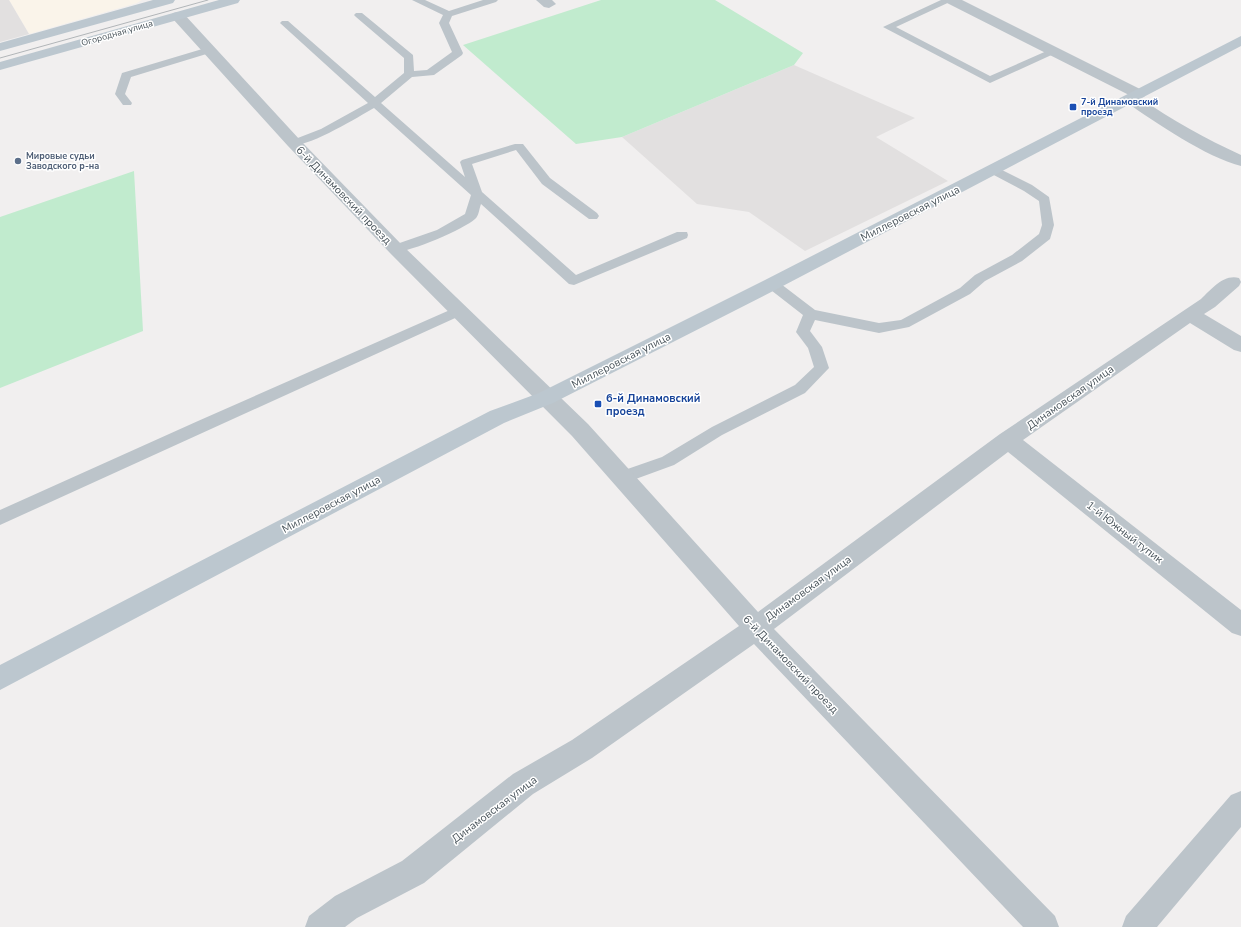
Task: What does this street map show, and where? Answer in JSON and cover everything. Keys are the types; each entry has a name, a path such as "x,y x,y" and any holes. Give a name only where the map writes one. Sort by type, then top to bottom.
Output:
{"street":[{"name":"Огородная улица","path":"0,46 164,0"},
{"name":"Огородная улица","path":"0,66 233,0"},
{"path":"951,0 1053,52 1135,97 1160,119 1205,145 1241,161"},
{"name":"6-й Динамовский проезд","path":"178,16 294,143 396,249 459,312 521,370 546,398 580,430 754,627 1044,927"},
{"name":"Миллеровская улица","path":"0,678 497,417 546,398 772,284 1135,97 1241,40"},
{"name":"Динамовская улица","path":"320,927 346,907 413,872 523,784 582,750 729,648 754,627 1008,440 1208,303 1232,282"},
{"path":"1190,314 1241,346"},
{"name":"1-й Южный тупик","path":"1008,440 1241,625"},
{"path":"1137,927 1241,805"}],"lane":[{"path":"417,0 448,14 493,0"},
{"path":"951,0 888,27 990,80 1053,52"},
{"path":"294,143 325,131 375,103 409,74 430,73 458,53 444,23 448,14"},
{"path":"359,15 409,57 409,74"},
{"path":"285,23 574,282 682,235"},
{"path":"128,103 120,94 126,75 209,50"},
{"path":"396,249 442,233 471,216 477,195 466,162 519,146 546,181 593,216"},
{"path":"772,284 811,314 879,328 904,324 965,291 980,278 1017,258 1045,236 1048,224 1045,200 1028,188 994,170"},
{"path":"0,518 211,421 459,312"},
{"path":"622,478 668,461 717,431 800,389 822,368 815,348 803,332 811,314"}],"shaded area":[{"path":"0,0 9,0 29,34 0,42"},
{"path":"9,0 142,0 137,3 29,34"},
{"path":"794,65 915,118 876,137 948,181 805,251 749,212 697,204 622,137"}],"green space":[{"path":"601,0 715,0 803,53 794,65 622,137 576,144 463,45"},
{"path":"134,171 143,331 0,388 0,217"}],"tram line":[{"path":"0,58 208,0"}],"place":[{"name":"7-й Динамовский проезд","path":"1073,107"},
{"name":"Мировые судьи Заводского р-на","path":"18,161"},
{"name":"6-й Динамовский проезд","path":"598,404"}]}
